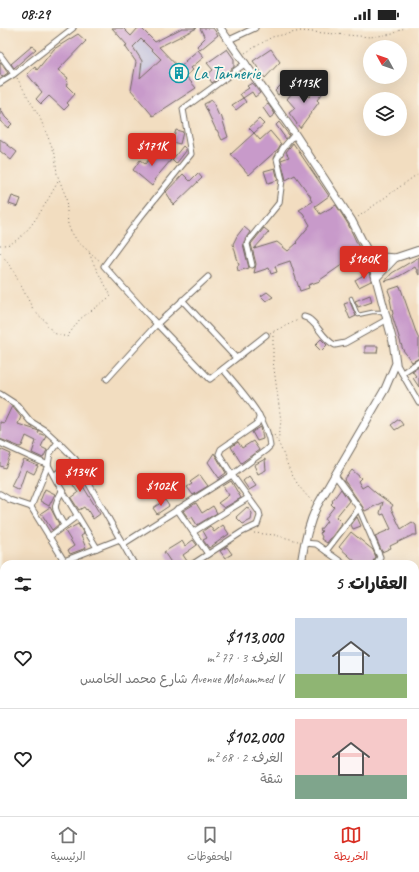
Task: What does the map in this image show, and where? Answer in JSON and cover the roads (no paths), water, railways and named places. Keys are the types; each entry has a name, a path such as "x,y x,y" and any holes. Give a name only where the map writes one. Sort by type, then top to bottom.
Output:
{"main road":[{"path":"220,28 295,134 352,220 370,256 387,316 396,363 385,389 316,506 310,520 302,560"},
{"path":"370,256 395,258 419,250"},
{"path":"376,278 395,258"}],"street":[{"path":"1,81 14,74 73,28"},
{"path":"229,40 255,28"},
{"path":"0,55 14,74"},
{"path":"246,63 183,109 191,154 138,220 104,266 210,379 266,335"},
{"path":"252,265 247,244 279,203 282,180 278,159 283,148 295,134"},
{"path":"107,379 158,324 208,277"},
{"path":"182,300 236,358"},
{"path":"304,317 309,318 326,340 335,345 345,343 387,316"},
{"path":"402,373 419,362"},
{"path":"396,363 419,403"},
{"path":"71,560 97,548 121,542 232,475 270,446 259,414 223,369"},
{"path":"0,394 17,405 30,421 58,442 75,459 132,560"},
{"path":"198,560 242,532 257,525 260,516 259,512 232,475 219,454 221,449 257,424 259,414"},
{"path":"31,507 48,464 50,453 58,442"},
{"path":"0,443 48,464 62,491 97,548"},
{"path":"54,476 75,459"},
{"path":"335,475 359,508 380,553 379,560"},
{"path":"62,491 56,502 55,508 64,525"},
{"path":"0,494 10,500 31,507 63,560"},
{"path":"193,532 248,498"},
{"path":"326,551 359,508"},
{"path":"176,509 208,554"},
{"path":"49,537 77,516"},
{"path":"304,543 316,544 338,560"}],"lane":[{"path":"351,298 358,315 372,312 387,316"}],"place":[{"name":"La Tannerie","path":"179,73"}]}
